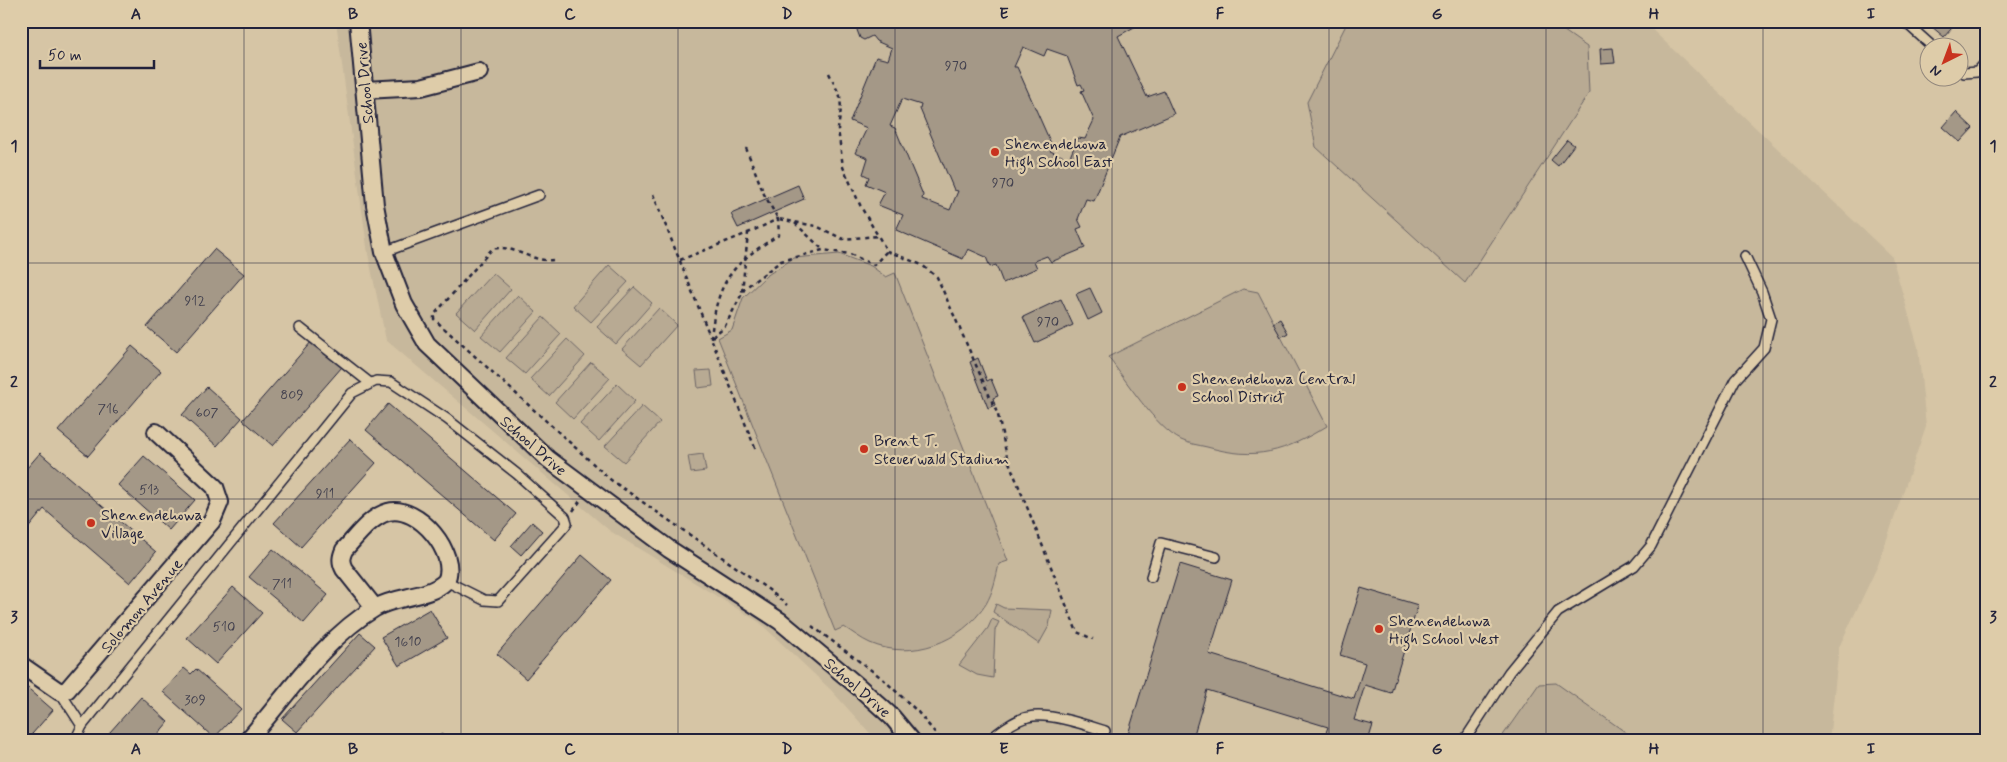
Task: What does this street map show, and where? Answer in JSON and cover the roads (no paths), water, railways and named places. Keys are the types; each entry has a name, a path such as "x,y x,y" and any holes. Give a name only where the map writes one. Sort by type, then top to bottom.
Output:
{"street":[{"name":"School Drive","path":"358,21 375,206 384,252 404,304 427,344 515,430 548,459 669,549 780,621 867,694 892,717 912,741"},
{"path":"364,90 421,87 479,72"},
{"name":"Solomon Avenue","path":"60,692 67,690 79,679 212,522 220,502 215,487 156,432"},
{"path":"247,741 334,639 375,608 436,589 446,581 448,563 437,539 430,529 409,512 388,512 368,524 344,550 341,562 344,569 375,608"},
{"path":"21,665 60,692"}],"lane":[{"path":"1904,21 1923,38"},
{"path":"1970,73 1977,72 1986,62"},
{"path":"384,252 538,195"},
{"path":"1464,741 1509,672 1558,612 1634,566 1651,546 1735,380 1764,348 1771,320 1762,292 1745,256"},
{"path":"300,328 370,383"},
{"path":"75,741 82,726 352,393 370,383 391,382 419,399 516,474 563,514 567,520 565,526 498,601 484,600 446,581"},
{"path":"1151,577 1161,543 1216,557"},
{"path":"60,692 82,726"},
{"path":"988,741 1004,728 1029,716 1069,719 1105,731"}],"place":[{"name":"Shenendehowa High School East","path":"995,152"},
{"name":"Shenendehowa Central School District","path":"1182,387"},
{"name":"Brent T. Steuerwald Stadium","path":"864,449"},
{"name":"Shenendehowa Village","path":"91,523"},
{"name":"Shenendehowa High School West","path":"1379,629"}]}
